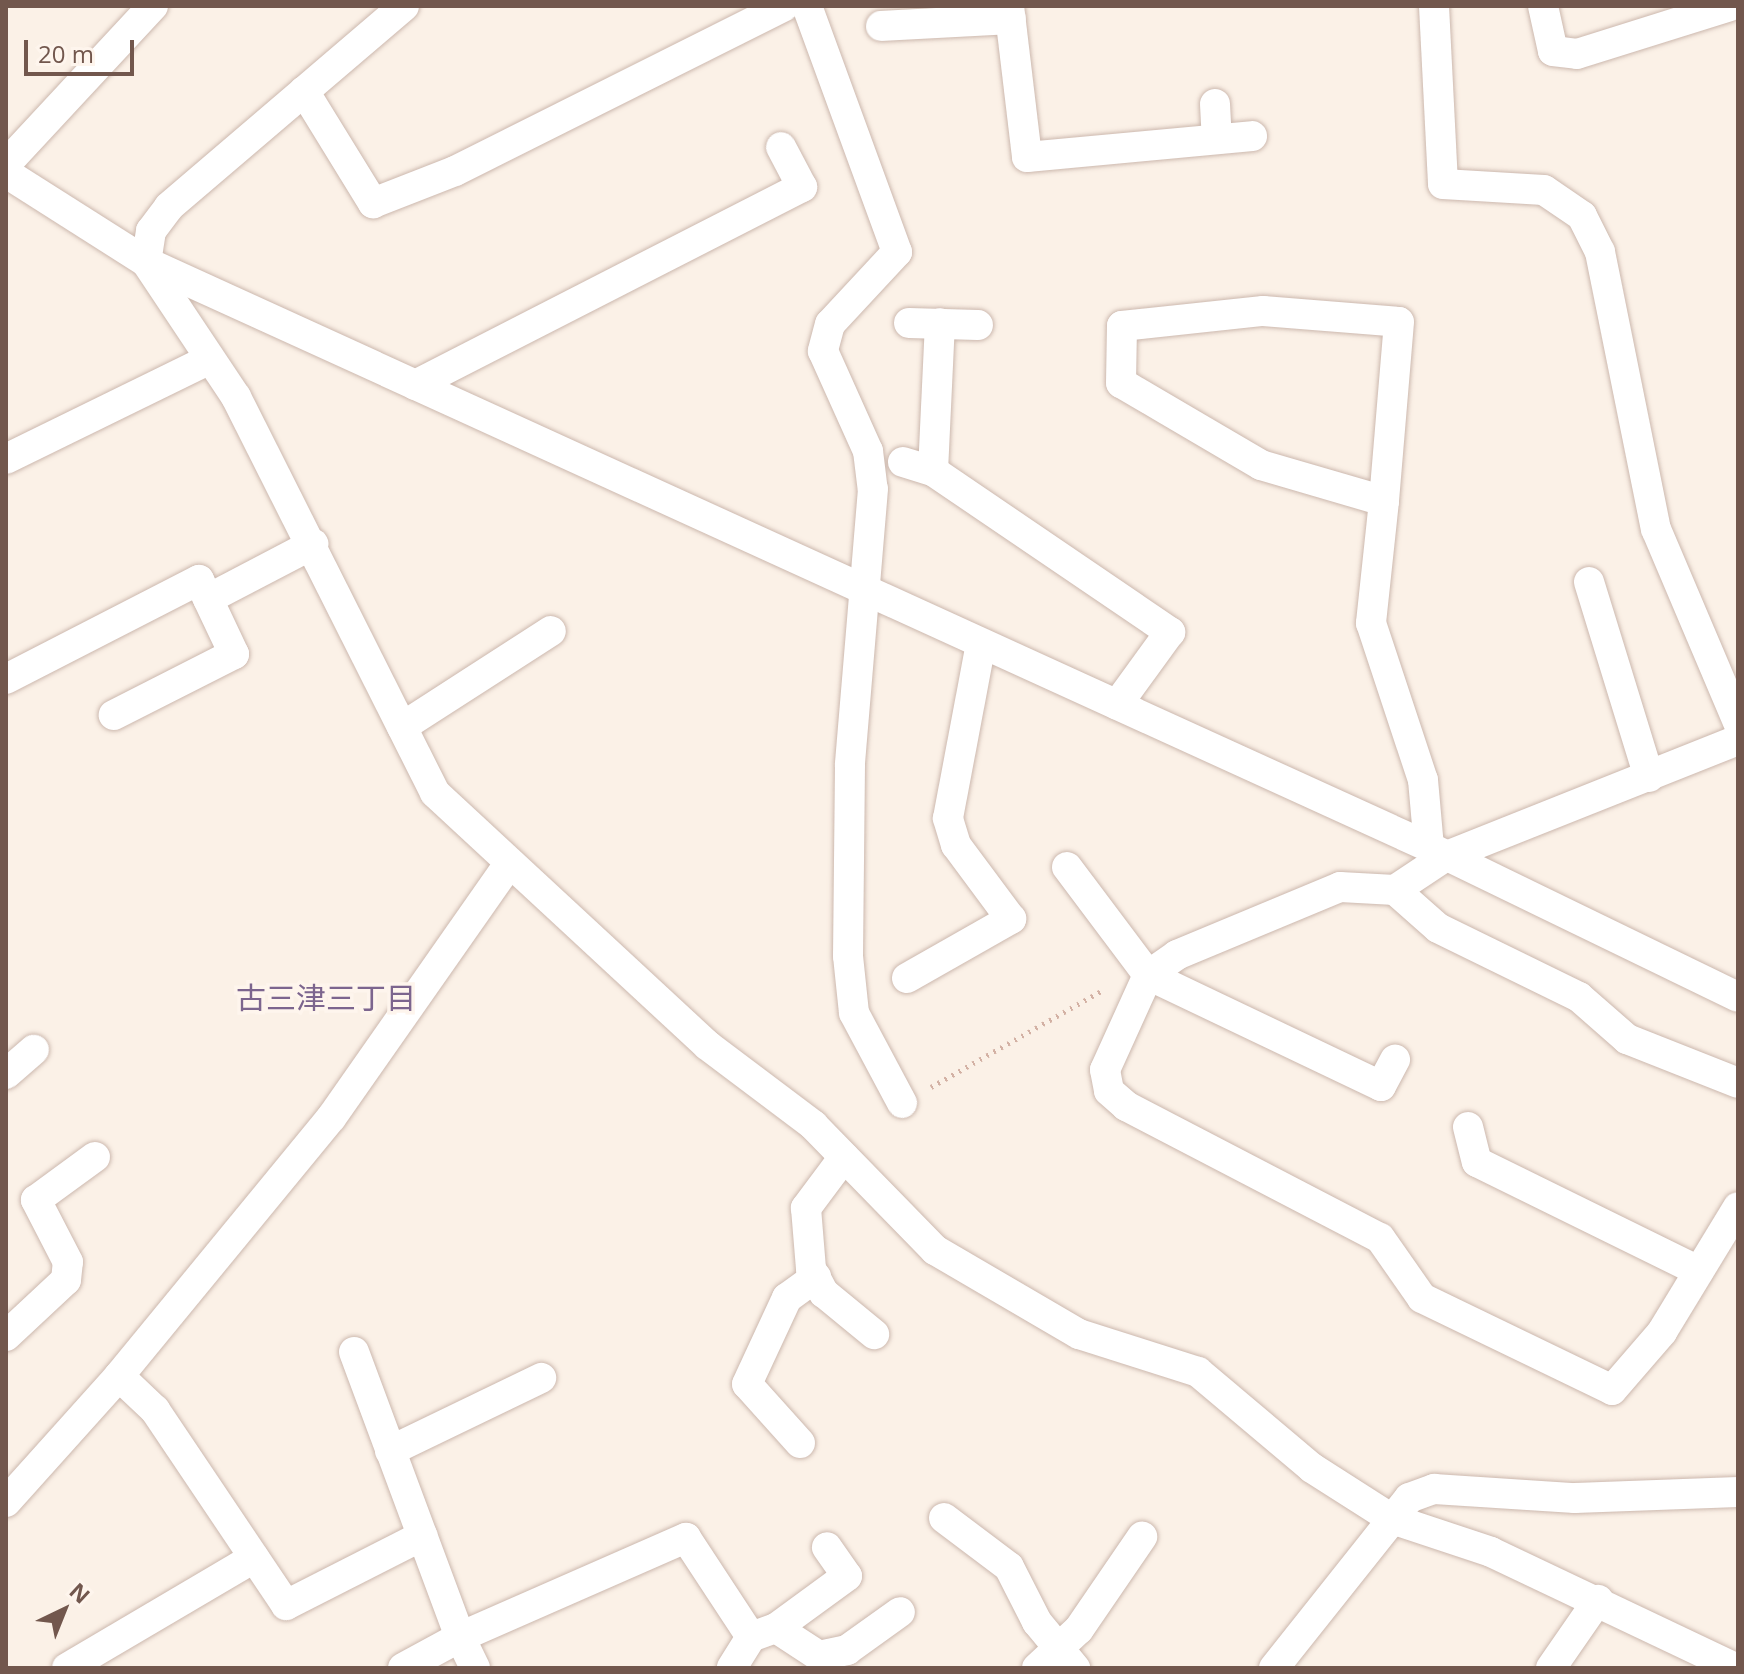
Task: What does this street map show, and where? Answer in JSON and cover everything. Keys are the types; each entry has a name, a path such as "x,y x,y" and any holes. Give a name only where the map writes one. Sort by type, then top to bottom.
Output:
{"street":[{"path":"153,6 8,176 146,262 1438,852 1738,997"},
{"path":"404,6 169,207 151,231 146,262 210,359 313,544 435,793 508,865 844,1157 935,1250 1079,1334 1198,1372 1312,1468 1392,1519 1598,1600 1735,1668"},
{"path":"304,91 373,203 455,171 784,6"},
{"path":"807,6 897,252 830,324 823,351 868,451 873,489 861,588 848,956 854,1013 902,1103"},
{"path":"1434,6 1443,184 1544,190 1582,216 1613,310 1656,529 1738,722"},
{"path":"1543,6 1553,51 1577,54 1730,6"},
{"path":"881,26 1010,12 1027,157 1252,136"},
{"path":"1215,104 1217,138"},
{"path":"415,385 802,187 781,147"},
{"path":"1384,501 1261,465 1121,383 1122,326 1263,311 1399,322 1384,501 1371,623 1423,780 1438,852"},
{"path":"909,323 978,325"},
{"path":"933,471 940,323"},
{"path":"6,459 210,359"},
{"path":"903,462 933,471 1170,632 1117,705"},
{"path":"208,599 313,544"},
{"path":"6,679 199,580 234,654 114,715"},
{"path":"1589,582 1649,777"},
{"path":"402,727 551,631"},
{"path":"907,978 1011,919 956,845 948,818 981,644"},
{"path":"1395,890 1438,852 1649,777 1738,740"},
{"path":"6,1502 119,1376 340,1106 508,865"},
{"path":"1067,867 1148,975 1381,1086 1395,1060"},
{"path":"1738,1083 1627,1039 1579,997 1438,928 1395,890 1340,887 1177,955 1148,975 1105,1070 1109,1091 1380,1238 1422,1298 1612,1390 1662,1332 1738,1207"},
{"path":"6,1074 34,1050"},
{"path":"1468,1127 1477,1162 1699,1271"},
{"path":"6,1336 66,1280 68,1262 36,1200 95,1157"},
{"path":"844,1157 806,1208 816,1277 824,1293 874,1334"},
{"path":"800,1443 747,1384 787,1298 816,1277"},
{"path":"354,1352 460,1637 475,1668"},
{"path":"119,1376 155,1410 286,1605 422,1536"},
{"path":"390,1451 541,1378"},
{"path":"1274,1668 1409,1498 1434,1489 1575,1498 1738,1492"},
{"path":"944,1518 1009,1567 1058,1662 1142,1537"},
{"path":"403,1668 460,1637 686,1538 764,1632 819,1656 847,1650 900,1612"},
{"path":"732,1668 764,1632 847,1576 827,1547"},
{"path":"67,1668 254,1558"},
{"path":"1551,1668 1598,1600"}],"path":[{"path":"902,1103 1135,973 1148,975"}],"district":[{"name":"古三津三丁目","path":"326,998"}]}
